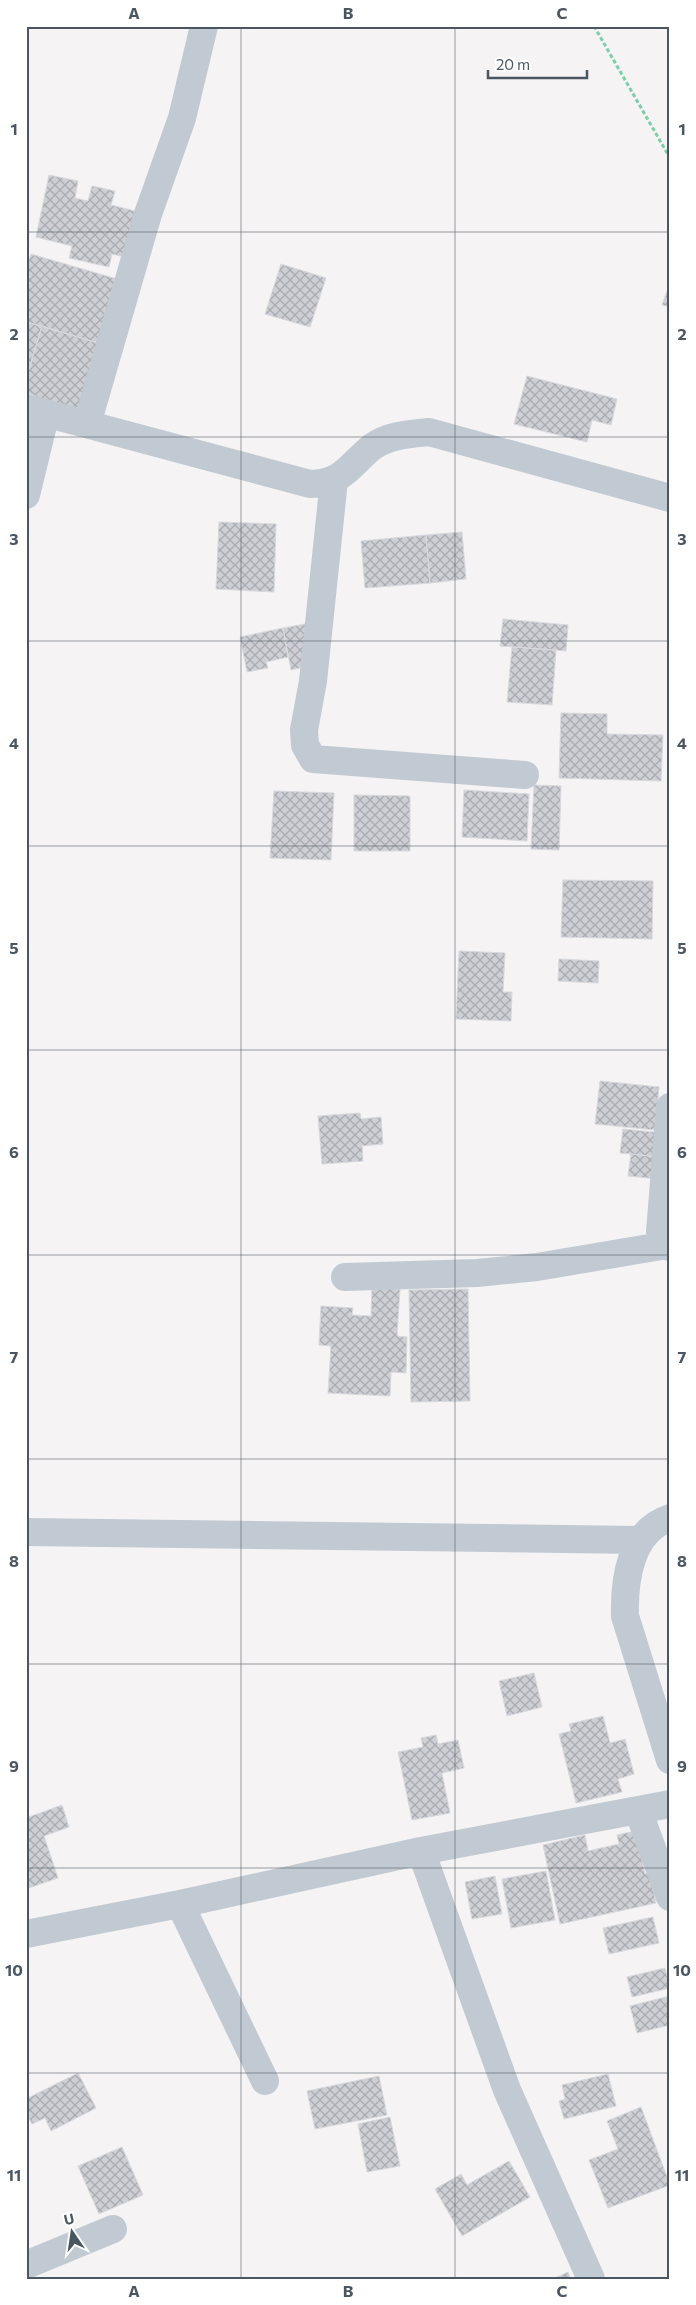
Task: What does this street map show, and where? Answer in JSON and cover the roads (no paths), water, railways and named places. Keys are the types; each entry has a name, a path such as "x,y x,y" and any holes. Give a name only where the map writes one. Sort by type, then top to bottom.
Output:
{"street":[{"path":"87,424 148,214 182,118 204,26"},
{"path":"26,495 36,411 310,484 322,484 334,480 350,469 373,447 400,434 429,432 670,498"},
{"path":"334,480 313,681 304,730 305,745 313,759 525,775"},
{"path":"345,1277 477,1273 537,1267 669,1246 660,1232 670,1107"},
{"path":"670,1518 649,1528 640,1540 629,1568 625,1592 625,1616 670,1760"},
{"path":"26,1532 640,1540"},
{"path":"26,1934 180,1904 421,1851 670,1804"},
{"path":"638,1810 670,1897"},
{"path":"421,1851 507,2090 590,2279"},
{"path":"180,1904 265,2081"},
{"path":"26,2265 113,2229"}]}
